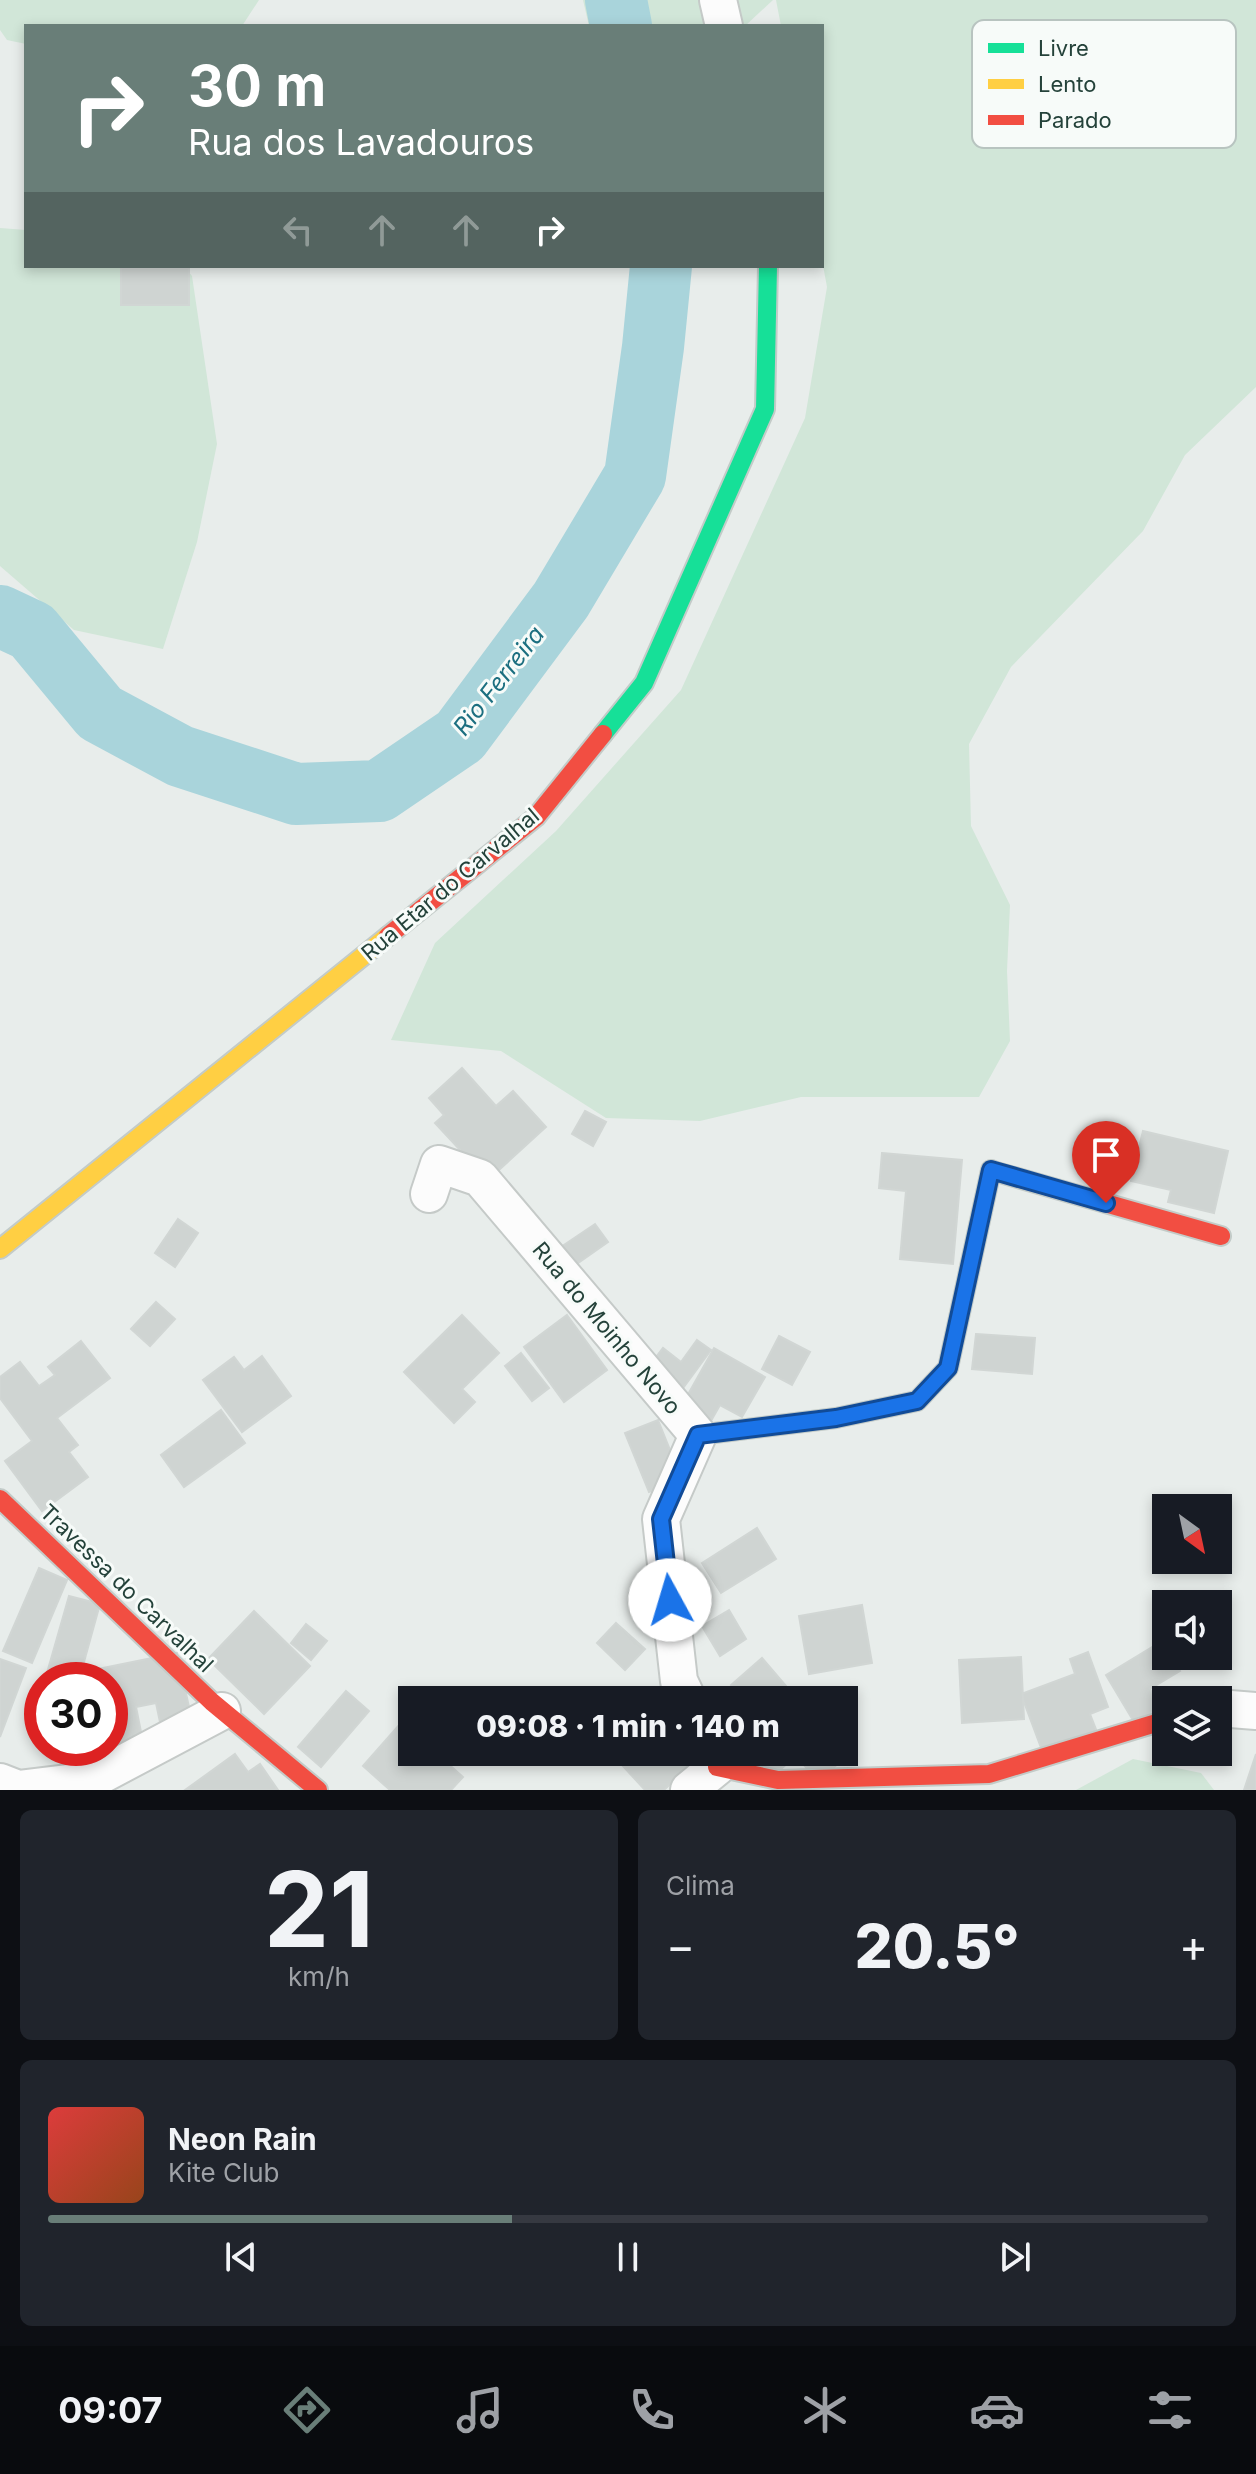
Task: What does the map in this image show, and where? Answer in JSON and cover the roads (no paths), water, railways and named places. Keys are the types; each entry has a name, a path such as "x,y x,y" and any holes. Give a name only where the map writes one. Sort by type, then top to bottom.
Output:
{"street":[{"path":"718,0 724,24"},
{"name":"Rua Etar do Carvalhal","path":"0,1249 536,817 644,683 765,409 768,268"},
{"name":"Rua do Moinho Novo","path":"429,1194 439,1164 480,1178 698,1435 661,1519 681,1686"},
{"path":"698,1435 836,1418 917,1401 948,1368 991,1170 1221,1236"},
{"name":"Travessa do Carvalhal","path":"0,1499 222,1711 318,1790"},
{"path":"1232,1709 1256,1711"},
{"path":"0,1782 18,1789 92,1780 222,1711"},
{"path":"735,1766 778,1780 989,1774 1152,1724"},
{"path":"689,1790 711,1766"}],"waterway":[{"name":"Rio Ferreira","path":"616,0 621,24"},
{"name":"Rio Ferreira","path":"0,616 32,631 100,713 180,756 296,794 379,791 460,736 561,600 635,476 661,268"}]}
